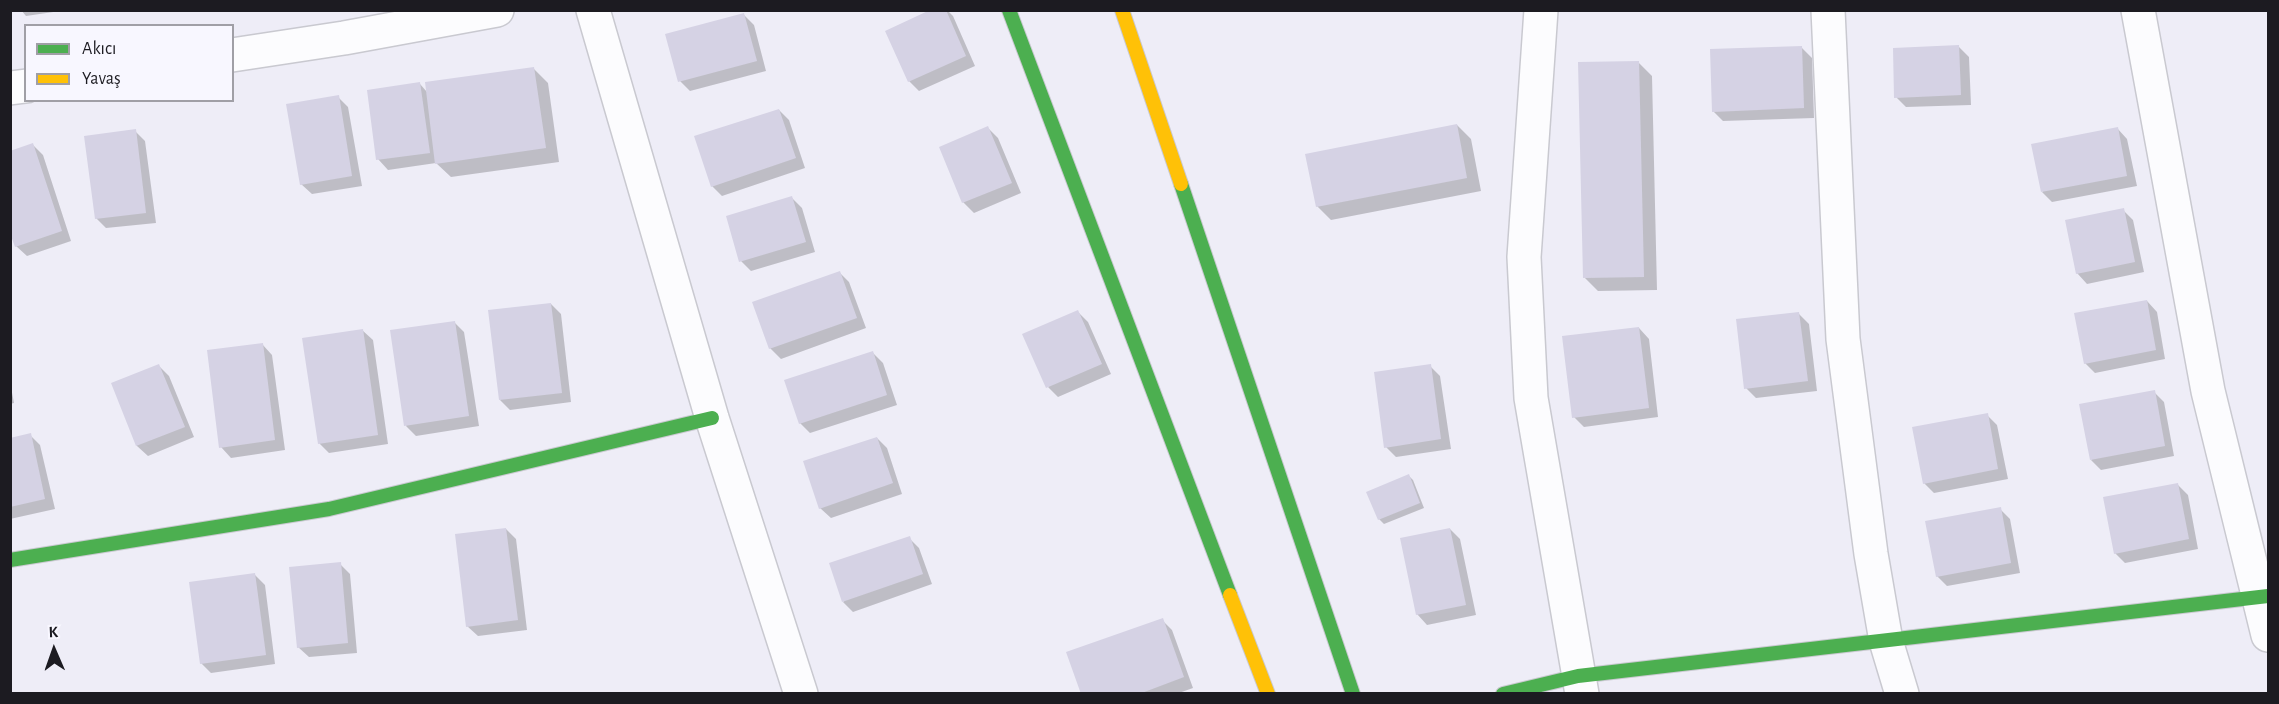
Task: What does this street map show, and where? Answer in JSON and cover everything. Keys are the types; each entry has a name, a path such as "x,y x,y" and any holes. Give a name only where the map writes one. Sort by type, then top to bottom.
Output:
{"street":[{"path":"234,55 344,38 497,10"},
{"path":"593,10 712,418 801,693"},
{"path":"1009,10 1268,693"},
{"path":"1122,10 1353,693"},
{"path":"1541,10 1524,257 1531,398 1580,685"},
{"path":"1828,10 1843,339 1871,554 1886,641 1902,693"},
{"path":"2138,10 2208,391 2264,597 2268,635"},
{"path":"10,560 328,508 712,418"},
{"path":"1503,693 1580,685 1886,641 2264,597"}],"building":[{"path":"930,10 946,10 966,56 908,82 885,31"},
{"path":"744,13 757,61 678,82 665,34"},
{"path":"1959,45 1961,95 1894,98 1893,48"},
{"path":"1802,46 1804,108 1712,112 1710,49"},
{"path":"1639,61 1644,277 1583,278 1578,62"},
{"path":"534,67 546,148 435,164 425,82"},
{"path":"420,82 430,153 376,160 367,90"},
{"path":"339,95 352,176 300,185 286,104"},
{"path":"779,109 796,158 711,187 694,136"},
{"path":"1457,124 1467,178 1316,207 1305,154"},
{"path":"988,126 1012,183 962,203 939,147"},
{"path":"2118,127 2127,176 2041,192 2031,144"},
{"path":"136,129 146,213 95,219 84,136"},
{"path":"33,143 62,231 15,247 10,233 10,151"},
{"path":"792,196 806,242 739,262 726,216"},
{"path":"2124,208 2135,262 2076,274 2065,220"},
{"path":"840,271 857,318 769,349 752,302"},
{"path":"2147,300 2156,350 2084,364 2074,313"},
{"path":"551,303 562,393 499,400 488,310"},
{"path":"1078,310 1102,364 1046,388 1022,334"},
{"path":"1799,312 1808,381 1744,389 1736,319"},
{"path":"455,321 469,416 404,426 390,330"},
{"path":"1639,327 1649,408 1572,418 1562,336"},
{"path":"363,329 378,435 318,444 302,338"},
{"path":"263,343 275,440 219,448 207,350"},
{"path":"873,351 887,395 799,424 784,380"},
{"path":"159,364 185,427 136,446 111,383"},
{"path":"1431,364 1441,439 1384,448 1374,372"},
{"path":"2155,390 2165,446 2090,460 2079,404"},
{"path":"1988,413 1998,469 1923,484 1912,427"},
{"path":"31,433 45,499 10,507 10,438"},
{"path":"877,437 893,483 819,509 803,461"},
{"path":"1409,474 1420,503 1378,520 1366,492"},
{"path":"2178,483 2189,539 2114,554 2103,497"},
{"path":"2001,507 2011,563 1936,577 1925,521"},
{"path":"506,528 518,620 466,627 455,534"},
{"path":"1450,528 1466,605 1416,615 1400,538"},
{"path":"910,536 923,574 842,602 829,563"},
{"path":"341,562 348,643 297,648 289,567"},
{"path":"255,573 266,655 200,664 189,582"},
{"path":"1163,618 1184,677 1139,694 1081,694 1066,652"}],"traffic: fast":[{"path":"1009,10 1230,595"},
{"path":"1181,184 1353,694"},
{"path":"10,560 329,509 712,418"},
{"path":"1503,694 1578,676 2268,596"}],"traffic: slow":[{"path":"1122,10 1181,184"},
{"path":"1230,595 1268,694"}]}
